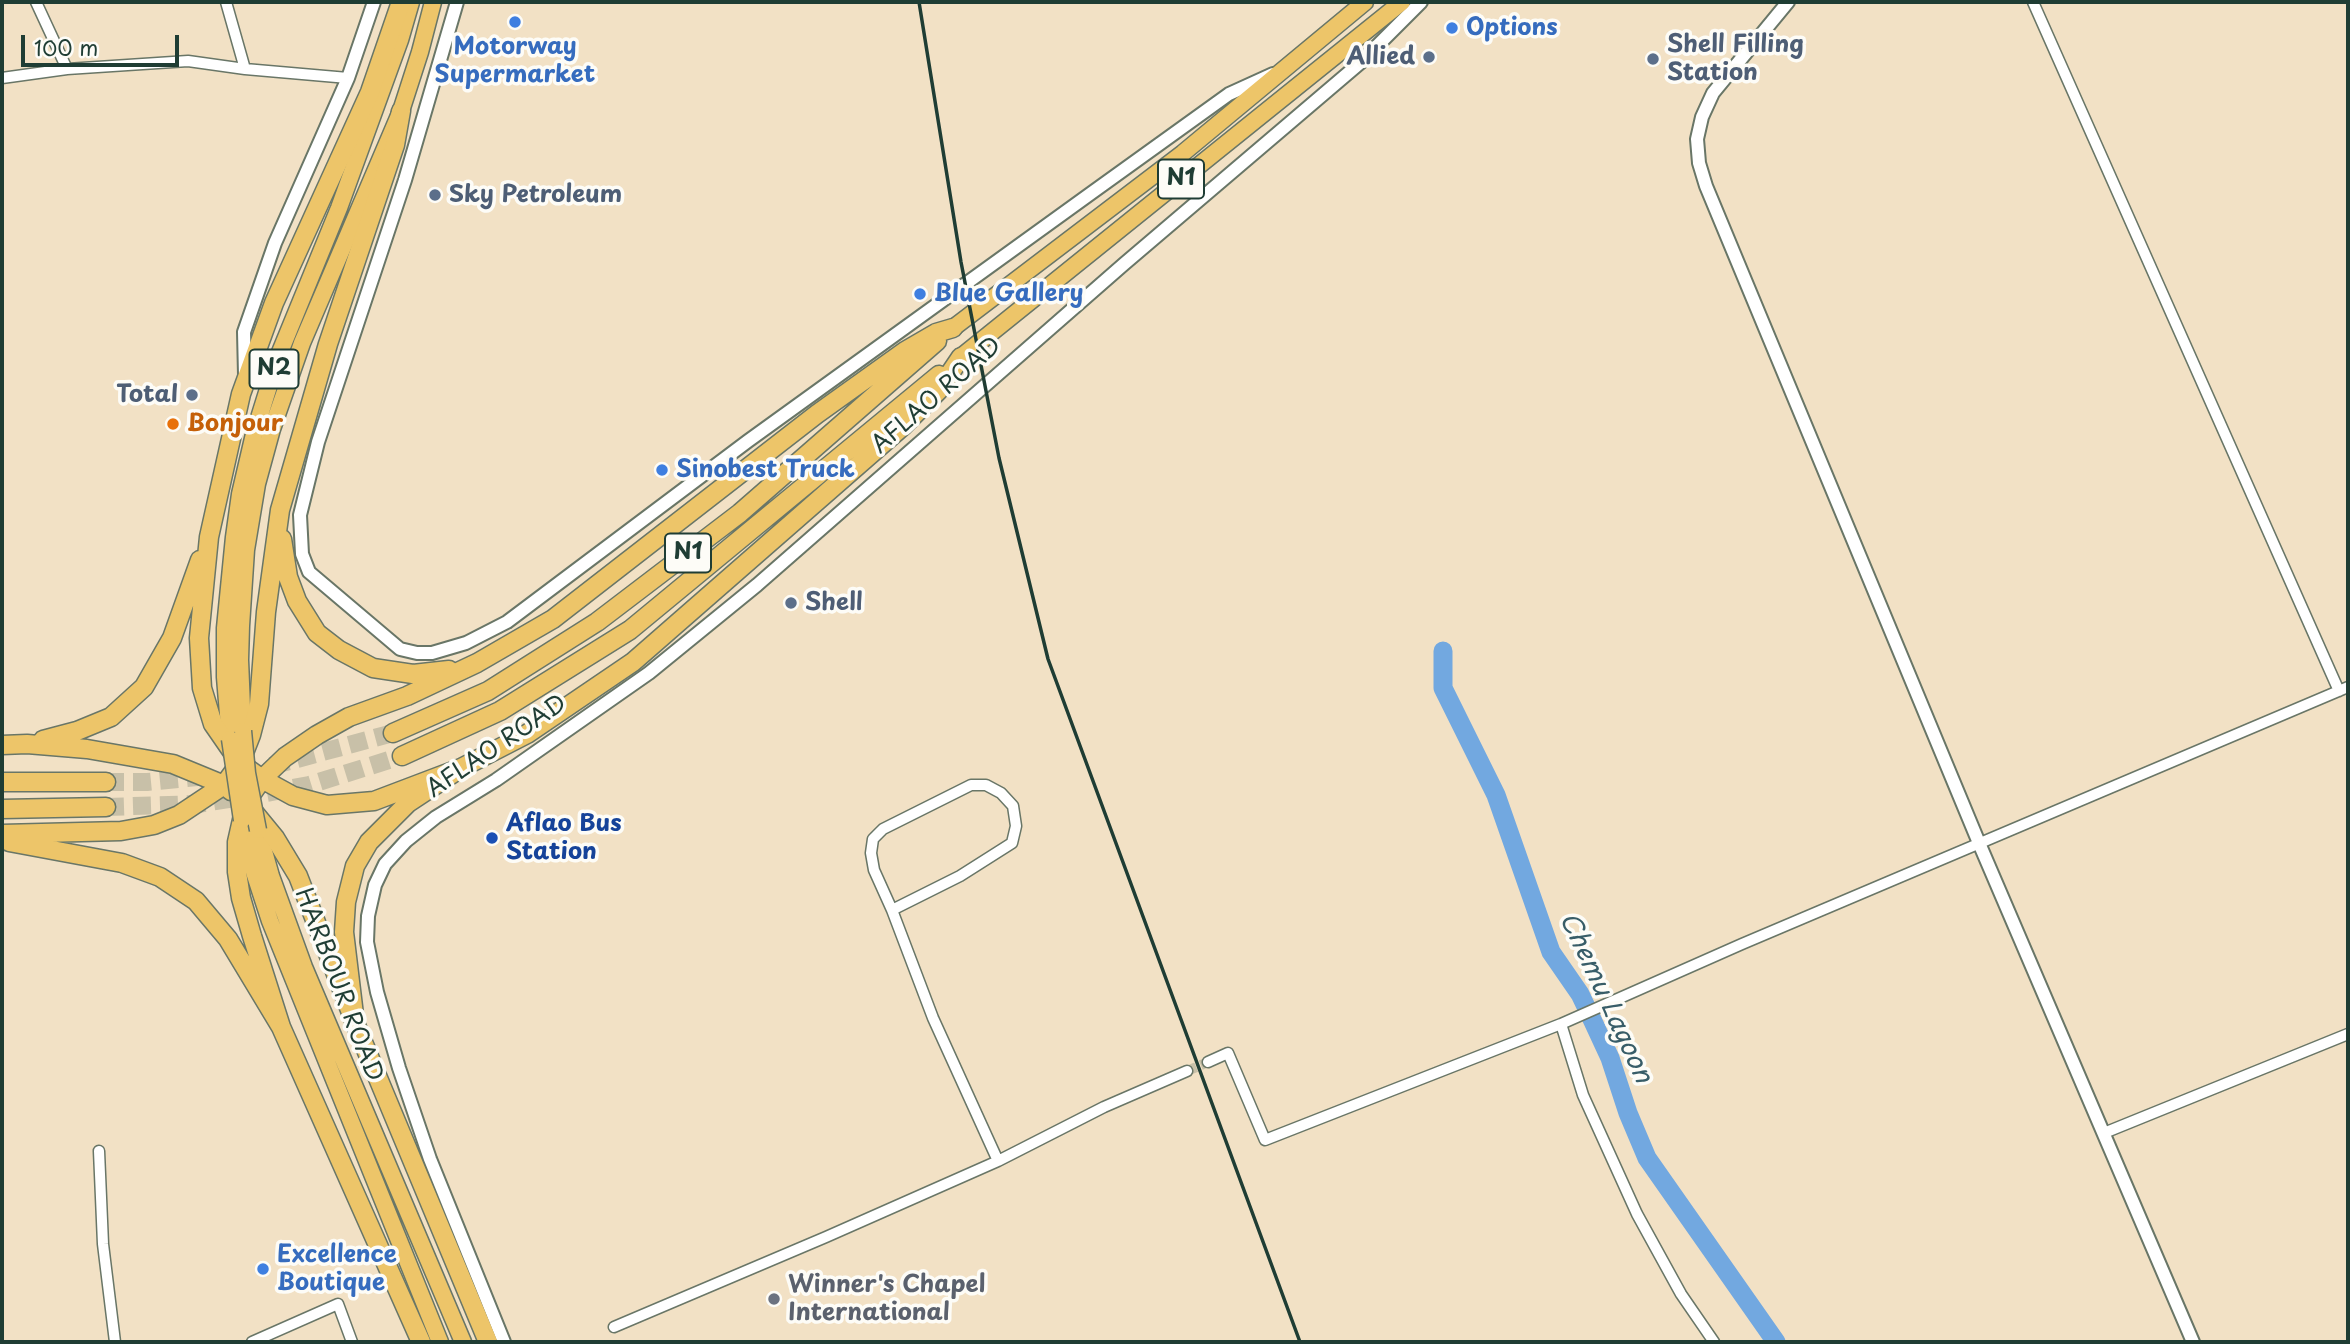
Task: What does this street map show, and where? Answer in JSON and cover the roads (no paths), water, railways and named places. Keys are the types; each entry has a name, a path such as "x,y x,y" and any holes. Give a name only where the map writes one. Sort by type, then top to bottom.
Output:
{"highway":[{"path":"27,744 76,731 111,717 144,687 172,638 208,537 246,379 274,303 370,92 401,2"},
{"name":"N2","path":"233,627 234,537 254,434 278,357 339,208 400,40 411,2"},
{"name":"N2","path":"233,627 257,484 272,429 302,343 353,218 401,111 433,2"},
{"name":"AFLAO ROAD","path":"393,733 488,691 597,622 740,513 953,328 1183,153 1365,2"},
{"name":"AFLAO ROAD","path":"402,756 500,711 630,630 961,357 1402,2"},
{"path":"2,834 121,831 154,825 178,815 224,785 240,763 259,704 266,612 281,510 328,344 395,145 401,111"},
{"path":"421,1342 281,1027 248,923 237,872 237,842 246,803 261,779 285,757 317,735 349,717 407,696 477,663 553,619 828,406 905,351 936,333 953,328"},
{"path":"355,1023 344,932 346,902 355,866 369,842 408,803 461,768 527,734 633,662 902,426 938,391 961,357"},
{"path":"281,510 288,577 297,601 317,633 338,650 373,668 413,674 445,671 477,663"},
{"path":"208,537 200,638 202,688 213,724 240,763 261,779 293,796 327,805 373,801 461,768"},
{"name":"HARBOUR ROAD","path":"233,627 225,677 230,738 254,872 284,959 440,1342"},
{"name":"HARBOUR ROAD","path":"233,627 240,660 251,802 271,876 329,1030 463,1342"},
{"path":"2,745 27,744 87,749 173,764 224,785 246,803 275,838 298,876 355,1023 488,1342"},
{"path":"2,782 106,782"},
{"path":"2,809 106,807"},
{"path":"2,841 122,863 160,877 197,901 228,939 281,1027"}],"street":[{"path":"36,2 66,69"},
{"path":"226,2 245,69"},
{"path":"246,379 244,332 275,243 348,78 374,2"},
{"name":"AFLAO ROAD","path":"457,2 405,180 318,442 300,515 302,554 309,572 400,649 417,653 432,653 466,643 507,622 748,441 1229,94 1286,68"},
{"name":"AFLAO ROAD","path":"375,885 394,852 418,831 565,733 649,673 757,585 1124,264 1360,63 1421,2"},
{"path":"1788,2 1713,93 1702,117 1697,139 1699,163 1706,186 1979,843 2193,1342"},
{"path":"1208,1062 1228,1053 1265,1140 1561,1024 2344,689 2034,2"},
{"path":"2,78 66,69 188,61 348,78"},
{"path":"892,910 960,876 1012,843 1016,826 1013,806 1001,793 986,785 971,785 883,829 873,839 871,853 874,870 933,1018 998,1161"},
{"name":"HARBOUR ROAD","path":"375,885 368,916 367,942 377,992 430,1159 504,1342"},
{"path":"1561,1024 1583,1095 1637,1214 1681,1294 1714,1342"},
{"path":"2104,1133 2348,1034"},
{"path":"614,1327 998,1161 1104,1107 1188,1071"},
{"path":"99,1151 103,1244 116,1342"},
{"path":"252,1342 338,1304 352,1342"}],"waterway":[{"name":"Chemu Lagoon","path":"1443,651 1443,688 1496,795 1551,952 1580,994 1590,1015 1610,1058 1628,1113 1647,1158 1776,1342"}],"tunnel":[{"path":"271,766 393,733"},
{"path":"106,807 198,804 266,793 309,785 402,756"},
{"path":"106,782 147,782 209,776"},
{"path":"1187,1071 1208,1062"}],"railway":[{"path":"919,2 961,262 999,458 1048,659 1300,1342"}],"place":[{"name":"Motorway Supermarket","path":"515,22"},
{"name":"Options","path":"1452,28"},
{"name":"Allied","path":"1429,57"},
{"name":"Shell Filling Station","path":"1653,59"},
{"name":"Sky Petroleum","path":"435,195"},
{"name":"Blue Gallery","path":"920,294"},
{"name":"Total","path":"192,395"},
{"name":"Bonjour","path":"173,424"},
{"name":"Sinobest Truck","path":"662,470"},
{"name":"Shell","path":"791,603"},
{"name":"Aflao Bus Station","path":"492,838"},
{"name":"Excellence Boutique","path":"263,1269"},
{"name":"Winner's Chapel International","path":"774,1299"}]}
